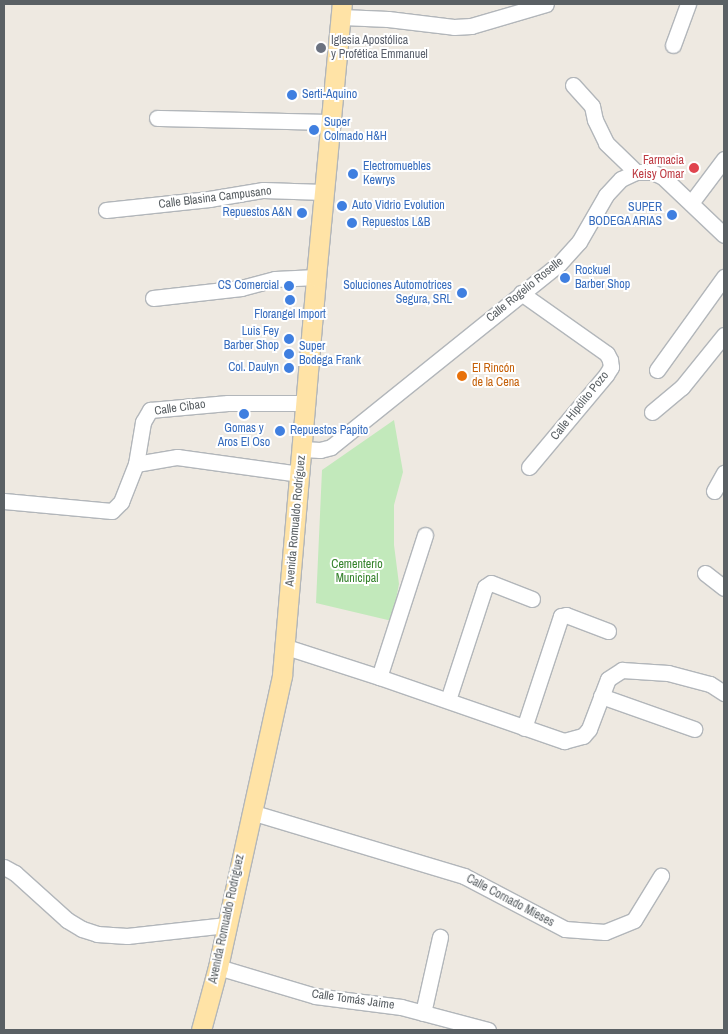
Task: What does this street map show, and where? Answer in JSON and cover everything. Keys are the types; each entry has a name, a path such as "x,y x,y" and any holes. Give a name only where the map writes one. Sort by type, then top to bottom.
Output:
{"main road":[{"name":"Avenida Romualdo Rodríguez","path":"201,1030 218,967 251,812 270,734 286,646 316,277 342,10"}],"street":[{"path":"342,10 388,19 454,27 471,26 546,4"},
{"path":"673,45 688,4"},
{"path":"573,85 592,106 595,120 606,143 636,172 652,172 663,177 724,235"},
{"path":"157,118 332,122"},
{"path":"691,203 724,159"},
{"name":"Calle Rogelio Roselle","path":"302,449 320,450 331,447 570,254 606,195 621,179 636,172"},
{"name":"Calle Blasina Campusano","path":"106,210 209,199 263,190 324,192"},
{"path":"153,298 241,288 275,279 316,277"},
{"path":"656,370 724,277"},
{"name":"Calle Hipólito Pozo","path":"521,293 607,354 611,367 530,467"},
{"path":"652,412 682,386 724,334"},
{"name":"Calle Cibao","path":"4,502 112,511 121,502 136,464 143,422 150,410 228,403 306,403"},
{"path":"136,464 177,457 300,474"},
{"path":"714,491 724,473"},
{"path":"380,677 425,535"},
{"path":"706,573 724,588"},
{"path":"448,700 485,587 491,583 532,599"},
{"path":"524,728 562,616 566,615 608,631"},
{"path":"286,646 448,700 564,742 583,736 589,729 608,679 622,670 636,669 668,672 710,684 724,693"},
{"path":"601,696 694,729"},
{"name":"Calle Cornado Mieses","path":"251,812 464,876 565,929 605,932 634,920 661,876"},
{"path":"4,867 15,873 67,920 82,929 97,934 127,936 226,925"},
{"path":"423,1013 440,937"},
{"name":"Calle Tomás Jaime","path":"218,967 315,996 401,1007 488,1030"}],"green space":[{"name":"Cementerio Municipal","path":"394,420 403,472 394,505 394,545 399,584 392,621 316,603 322,470"}],"place":[{"name":"Iglesia Apostólica y Profética Emmanuel","path":"321,48"},
{"name":"Serti-Aquino","path":"292,95"},
{"name":"Super Colmado H&H","path":"314,130"},
{"name":"Farmacia Keisy Omar","path":"694,168"},
{"name":"Electromuebles Kewrys","path":"353,174"},
{"name":"Auto Vidrio Evolution","path":"342,206"},
{"name":"Repuestos A&N","path":"302,213"},
{"name":"SUPER BODEGA ARIAS","path":"672,215"},
{"name":"Repuestos L&B","path":"352,223"},
{"name":"Rockuel Barber Shop","path":"565,278"},
{"name":"CS Comercial","path":"289,286"},
{"name":"Soluciones Automotrices Segura, SRL","path":"462,293"},
{"name":"Florangel Import","path":"290,300"},
{"name":"Luis Fey Barber Shop","path":"289,339"},
{"name":"Super Bodega Frank","path":"289,354"},
{"name":"Col. Daulyn","path":"289,368"},
{"name":"El Rincón de la Cena","path":"462,376"},
{"name":"Gomas y Aros El Oso","path":"244,414"},
{"name":"Repuestos Papito","path":"280,431"}]}
